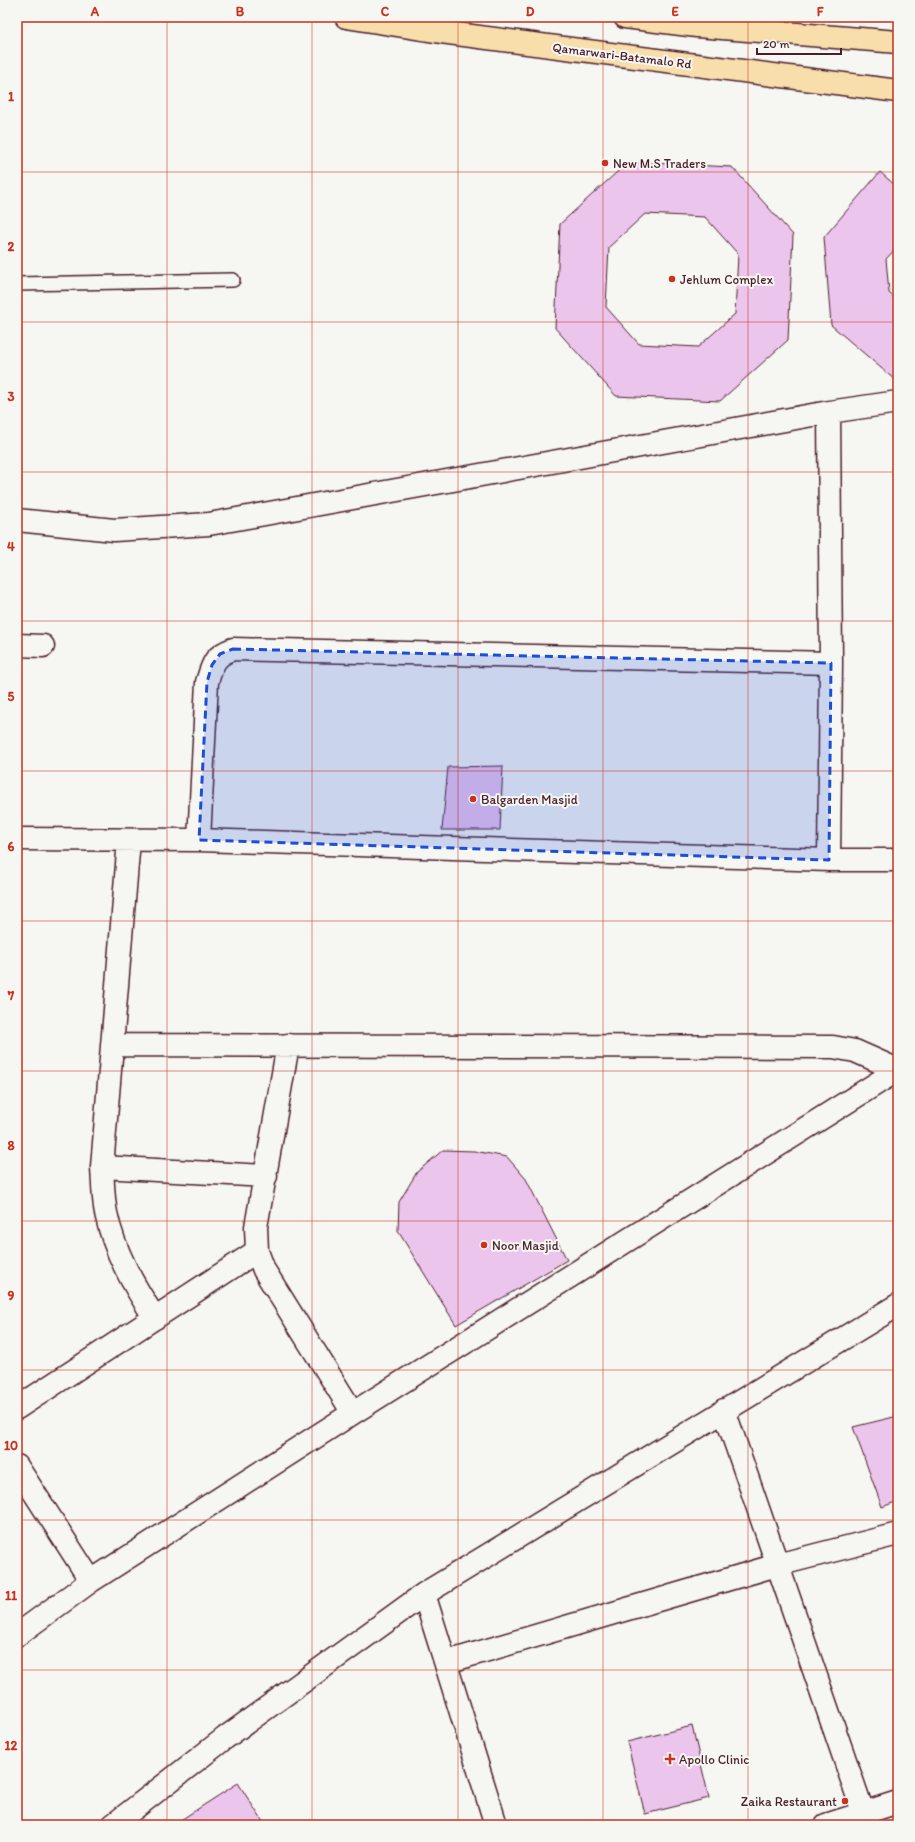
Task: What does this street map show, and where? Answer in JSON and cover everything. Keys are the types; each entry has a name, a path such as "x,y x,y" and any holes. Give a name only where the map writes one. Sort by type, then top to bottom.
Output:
{"main road":[{"name":"Qamarwari-Batamalo Rd","path":"346,17 440,32 898,91"},
{"path":"630,17 698,21 898,42"}],"street":[{"path":"17,520 114,530 209,524 829,412 898,402"},
{"path":"829,412 831,663 829,860"},
{"path":"17,645 43,646"},
{"path":"199,840 207,682 212,665 220,654 233,649 831,663"},
{"path":"17,839 199,840 829,860 898,860"},
{"path":"129,840 102,1167 106,1212 117,1250 135,1288 155,1318"},
{"path":"112,1045 833,1047 855,1051 898,1070"},
{"path":"288,1045 256,1226 257,1251 264,1270 353,1413"},
{"path":"17,1635 91,1581 353,1413 898,1070"},
{"path":"102,1167 266,1176"},
{"path":"17,1408 257,1251"},
{"path":"113,1825 225,1738 424,1594 898,1305"},
{"path":"724,1410 863,1812"},
{"path":"17,1466 91,1581"},
{"path":"447,1662 777,1565 898,1534"},
{"path":"424,1594 447,1662 496,1825"},
{"path":"826,1825 898,1802"}],"lane":[{"path":"17,284 233,280"}],"highlighted area":[{"path":"233,649 831,663 829,860 199,840 207,682 212,665 220,654"}],"building":[{"path":"628,162 732,167 793,235 788,340 720,401 616,396 555,328 560,224","holes":["645,214 705,217 738,254 735,314 698,347 639,344 606,307 609,247"]},
{"path":"880,172 896,186 898,183 898,246 886,259 889,293 898,301 898,377 895,380 831,325 824,237"},
{"name":"Balgarden Masjid","path":"503,766 500,830 442,830 448,767"},
{"name":"Noor Masjid","path":"443,1150 474,1151 507,1157 526,1179 567,1260 456,1325 398,1231 399,1202 417,1172"},
{"path":"898,1416 898,1501 882,1507 853,1427"},
{"path":"692,1726 709,1798 645,1814 627,1742"},
{"path":"238,1783 265,1825 173,1825"}],"place":[{"name":"New M.S Traders","path":"605,163"},
{"name":"Jehlum Complex","path":"672,279"},
{"name":"Balgarden Masjid","path":"473,799"},
{"name":"Noor Masjid","path":"484,1245"},
{"name":"Apollo Clinic","path":"670,1759"},
{"name":"Zaika Restaurant","path":"845,1801"}]}
